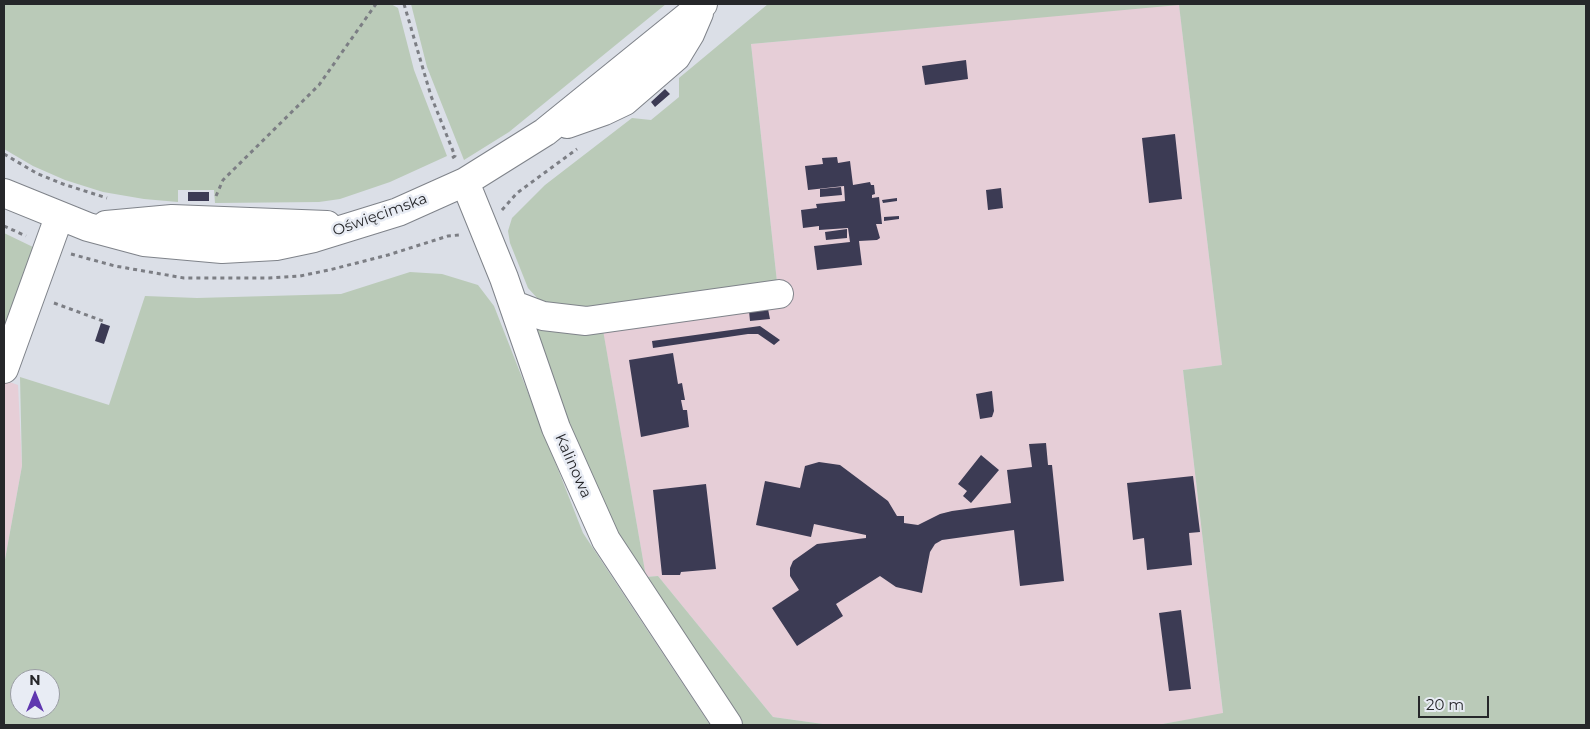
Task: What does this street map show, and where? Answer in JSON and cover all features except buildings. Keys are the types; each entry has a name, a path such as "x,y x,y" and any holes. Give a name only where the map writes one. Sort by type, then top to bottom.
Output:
{"street":[{"name":"Oświęcimska","path":"4,193 88,227 144,242 222,249 276,246 354,227 398,212 465,182 545,132 703,4"},
{"name":"Kalinowa","path":"465,182 514,306 556,428 606,540 728,725"},
{"path":"4,369 59,216"},
{"path":"514,306 543,316 586,321 779,294"}],"path":[{"path":"212,203 223,180 319,86 376,4"},
{"path":"404,4 431,96 455,156 447,160"},
{"path":"410,248 448,236 464,234 483,225"},
{"path":"45,300 103,321 102,323"}],"shaded area":[{"path":"1179,4 1222,365 1183,370 1223,714 1157,725 830,725 773,717 658,576 646,577 603,331 777,282 751,44"},
{"path":"4,380 18,385 22,466 4,565"}],"green space":[{"path":"4,4 391,4 398,8 414,70 447,156 390,182 340,199 319,202 215,203 214,190 178,190 178,202 144,199 103,192 65,180 33,166 4,149"},
{"path":"411,4 666,4 509,132 464,160 427,67"},
{"path":"768,4 1586,4 1586,725 1157,725 1223,713 1183,370 1222,365 1179,5 751,44 777,282 569,309 538,299 528,288 510,243 508,231 512,218 545,185 632,118 651,120 679,97 679,78"},
{"path":"4,233 33,247 36,251 4,343"},
{"path":"410,272 442,274 478,285 494,306 583,533 710,725 4,725 4,565 22,466 20,377 109,405 145,296 197,298 341,294"},
{"path":"541,325 603,330 646,577 658,576 773,717 830,725 739,725 608,530 538,342 537,332"}]}
